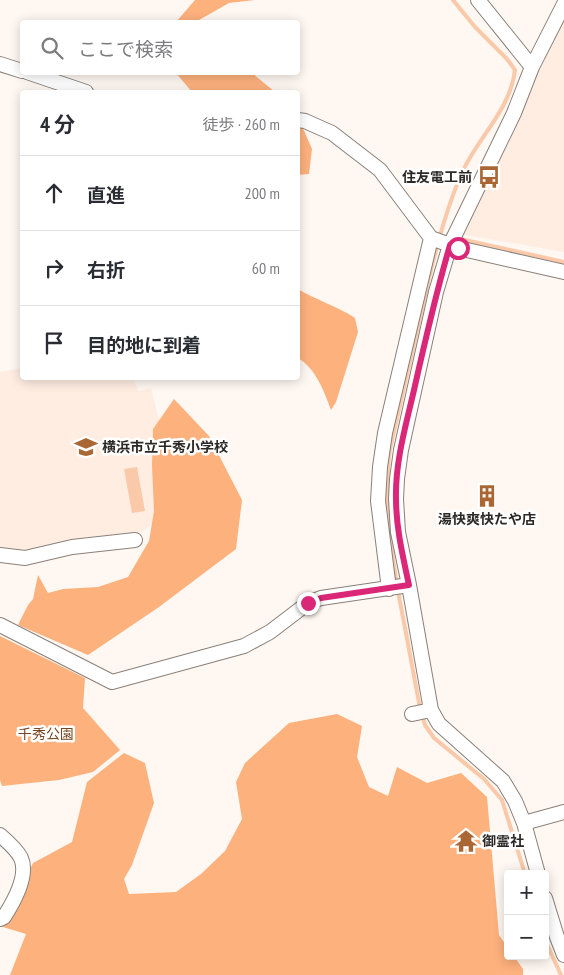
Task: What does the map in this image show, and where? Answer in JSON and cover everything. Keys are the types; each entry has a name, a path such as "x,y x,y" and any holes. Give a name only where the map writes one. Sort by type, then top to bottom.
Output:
{"street":[{"path":"478,0 532,67"},
{"path":"389,589 378,501 384,433 443,240 461,222 514,114 532,67 564,4"},
{"path":"2,61 20,70"},
{"path":"35,75 80,90"},
{"path":"300,120 332,132 380,170 443,240 458,248 564,272"},
{"path":"443,240 436,292 406,424 397,478 396,499 398,532 409,585 422,712 439,724 503,781 515,801 524,823 537,870"},
{"path":"0,555 25,558 72,547 136,540"},
{"path":"0,626 112,682 244,646 264,636 296,610 321,598 409,585"},
{"path":"524,823 564,812"},
{"path":"0,835 22,859 23,873 19,892 4,917 0,919"},
{"path":"549,911 564,954"}],"shaded area":[{"path":"564,15 564,252 460,234"},
{"name":"横浜市立千秀小学校","path":"20,368 20,380 135,380 138,391 151,388 158,416 168,433 160,519 135,536 67,541 25,552 0,548 0,372"},
{"path":"137,467 145,511 132,513 124,469"}],"green space":[{"path":"195,0 255,0 229,3 199,20 178,20"},
{"path":"178,75 254,75 273,90 190,90"},
{"path":"300,122 312,149 309,174 300,175"},
{"path":"300,290 355,318 358,332 336,402 331,410 315,374 300,360"},
{"path":"174,399 209,436 242,500 236,549 159,607 88,655 18,625 33,599 38,575 48,593 63,589 98,587 128,577 149,541 154,511 153,429"},
{"name":"千秀公園","path":"0,636 85,678 83,708 120,750 93,772 59,780 2,786 0,780"},
{"path":"337,714 362,726 357,757 369,787 388,796 397,767 427,783 461,773 487,797 499,935 504,942 504,960 517,960 523,969 523,975 10,975 26,934 3,927 33,863 72,842 87,782 124,753 145,763 154,803 132,865 124,879 129,894 176,892 201,874 225,851 242,819 236,782 245,763 289,723"}],"waterway":[{"path":"453,0 515,70 512,85 499,113 466,164 460,177 448,208 439,240 390,449 387,487 389,526 400,602 420,708 425,725 434,738 484,779 502,800 524,870"},
{"path":"456,238 564,262"},
{"path":"549,949 561,975"}],"place":[{"name":"住友電工前","path":"489,177"},
{"name":"横浜市立千秀小学校","path":"86,447"},
{"name":"湯快爽快たや店","path":"487,496"},
{"name":"御霊社","path":"466,841"}],"route":[{"path":"308,603 321,598 342,594 409,585 398,532 396,499 401,450 436,292 450,245 458,248"}]}
